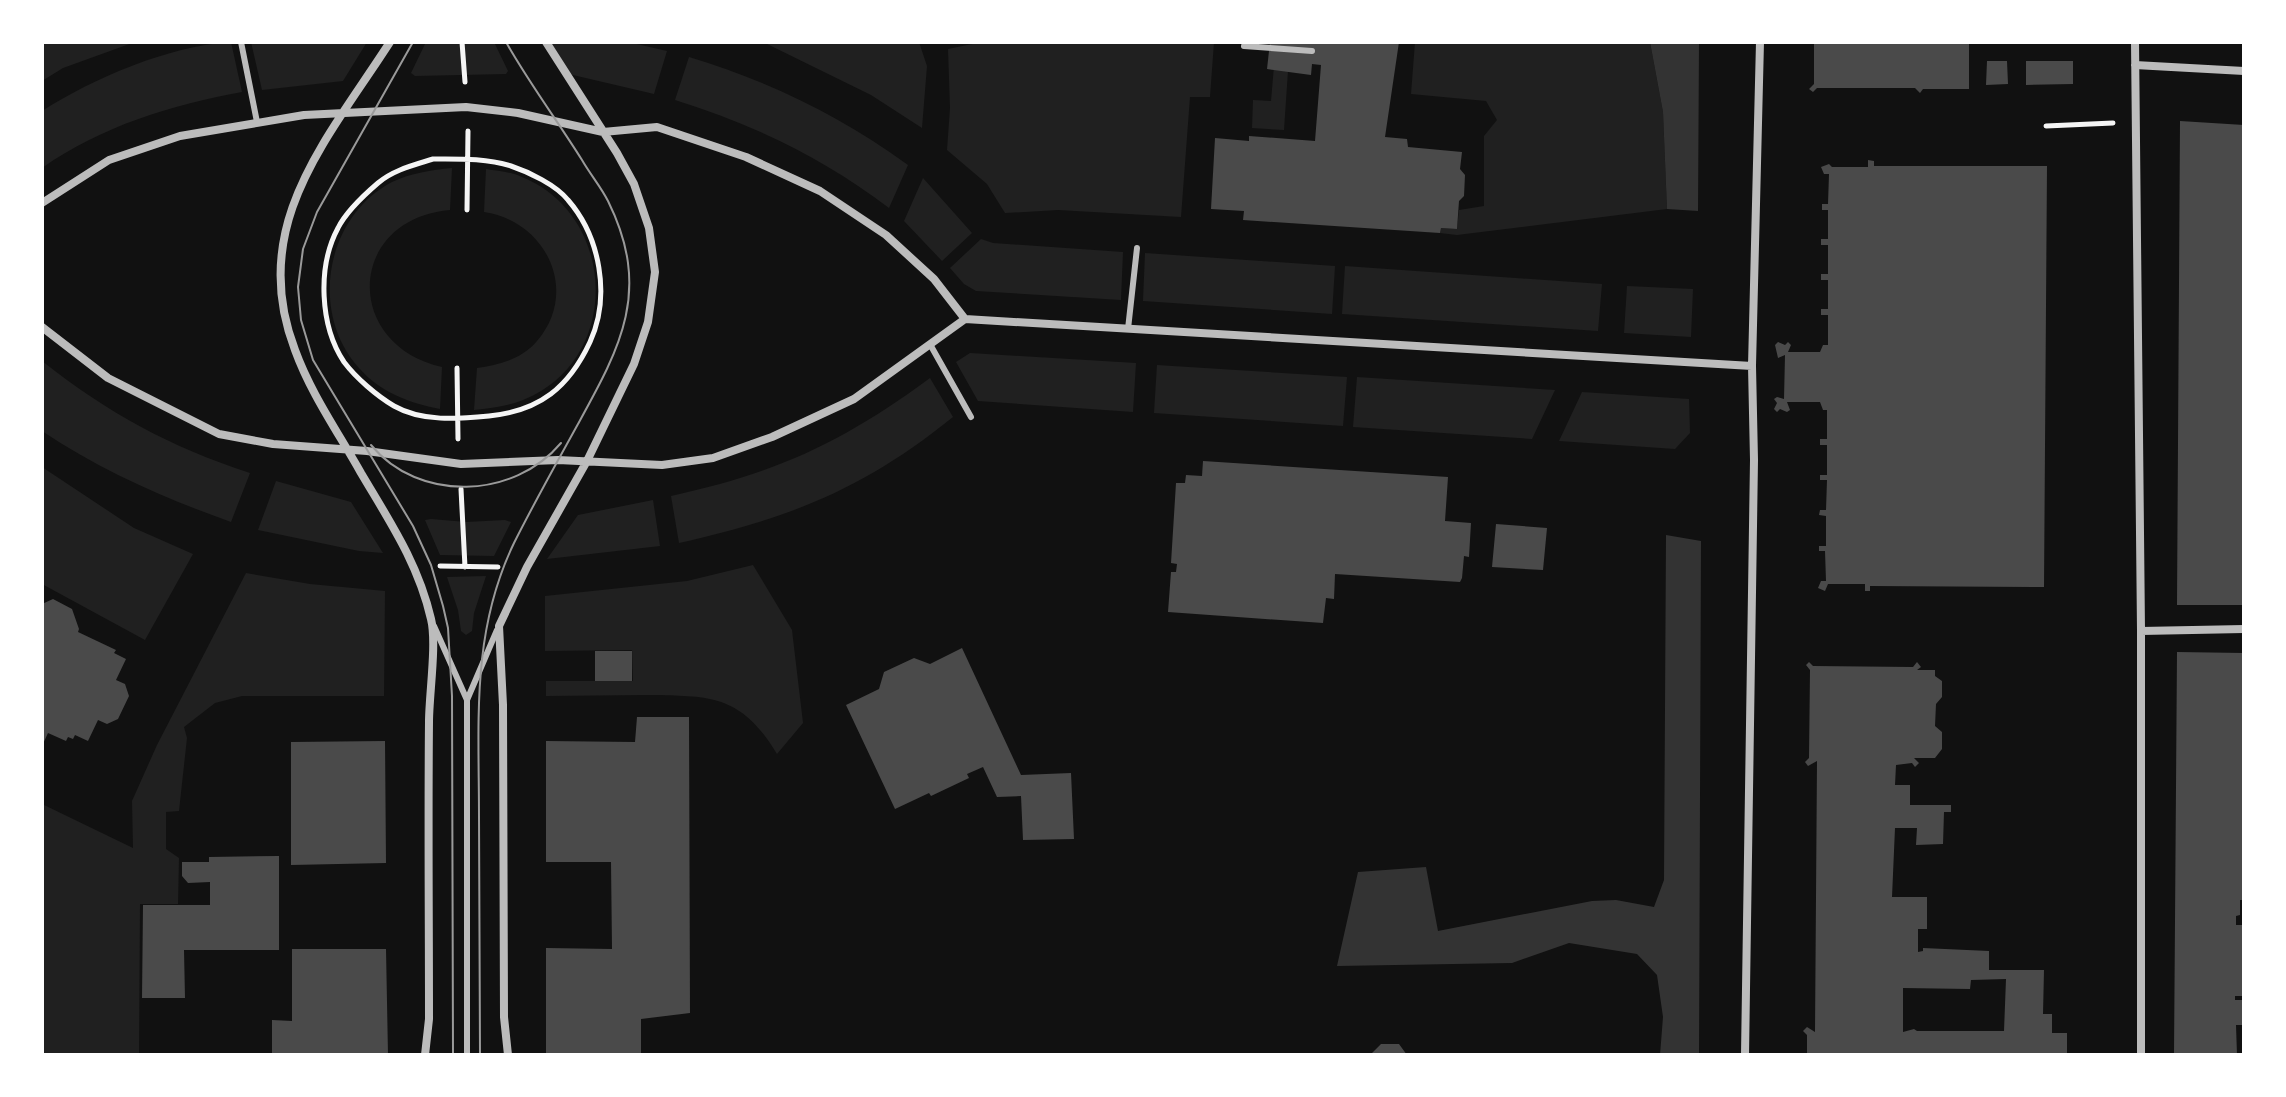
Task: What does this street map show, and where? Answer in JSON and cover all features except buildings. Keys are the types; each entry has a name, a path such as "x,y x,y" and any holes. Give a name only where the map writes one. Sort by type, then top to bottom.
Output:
{"street":[{"path":"390,42 311,166 293,203 278,270 283,312 294,349 311,388 415,566 433,623 429,719 429,1019 425,1055"},
{"path":"508,1055 504,1017 503,705 499,626 527,567 587,461 634,364 648,322 655,272 649,228 634,184 546,42"},
{"path":"1745,1055 1754,460 1752,366 1760,42"},
{"path":"2135,42 2141,631 2141,1055"},
{"path":"2135,65 2244,71"},
{"path":"42,203 109,160 180,136 257,122 345,113 466,107 518,113 603,132 657,127 746,157 820,191 886,235 934,279 965,319"},
{"path":"42,327 108,378 219,434 273,444 461,464 587,461 662,465 713,458 772,437 854,399 965,319 1752,366"},
{"path":"2141,631 2244,629"}],"lane":[{"path":"241,42 257,122"},
{"path":"1244,46 1312,51"},
{"path":"1128,329 1137,248"},
{"path":"931,346 971,417"},
{"path":"433,623 467,700"},
{"path":"467,1055 467,700 499,626"}],"path":[{"path":"2046,126 2106,122 2137,126"},
{"path":"433,159 469,159 511,166 542,180 567,198 587,227 599,260 601,296 595,331 580,363 557,390 530,408 456,419 426,417 396,407 369,387 345,363 330,331 324,298 326,264 337,228 379,181 406,167 433,159"},
{"path":"467,210 469,159"},
{"path":"456,419 457,368"},
{"path":"415,566 527,567"}],"shaded area":[{"path":"42,42 135,42 63,68 42,81"},
{"path":"231,42 242,92 189,103 138,119 89,140 42,168 42,111 132,66 182,50"},
{"path":"251,42 367,42 343,81 262,90"},
{"path":"426,42 494,42 508,71 506,74 415,76 411,73"},
{"path":"550,42 628,42 667,51 654,94 573,75"},
{"path":"763,42 919,42 927,66 922,128 871,95"},
{"path":"982,42 1214,42 1210,97 1190,97 1181,217 1058,210 1005,213 987,184 947,150 950,108 948,49"},
{"path":"1415,42 1650,42 1663,112 1667,209 1457,235 1440,233 1441,228 1457,229 1459,210 1484,206 1484,136 1497,120 1486,101 1411,94"},
{"path":"1650,42 1699,42 1698,211 1667,209 1663,112"},
{"path":"1275,54 1289,56 1284,130 1252,128 1253,100 1271,101"},
{"path":"689,57 748,77 803,102 857,131 908,165 889,208 840,174 787,145 732,120 675,100"},
{"path":"452,168 450,210 416,218 391,235 376,258 370,283 373,310 387,334 409,354 442,367 440,409 396,395 376,384 359,368 343,346 334,321 330,294 332,268 339,242 352,218 369,198 399,179"},
{"path":"486,169 518,175 553,195 575,220 589,250 596,283 593,316 582,347 563,374 527,398 505,406 474,410 477,368 510,360 531,347 550,321 556,301 550,261 539,244 524,229 506,218 484,212"},
{"path":"923,178 972,233 942,261 904,221"},
{"path":"981,239 993,243 1123,252 1121,300 976,291 964,284 950,268"},
{"path":"1145,253 1335,266 1332,314 1143,301"},
{"path":"1345,266 1602,284 1598,331 1342,314"},
{"path":"1627,286 1693,289 1691,337 1624,333"},
{"path":"970,353 1136,363 1133,412 978,401 956,362"},
{"path":"42,361 91,397 141,427 193,452 250,473 231,522 134,482 87,459 42,431"},
{"path":"1157,365 1347,377 1343,426 1154,413"},
{"path":"1357,377 1555,390 1532,439 1353,427"},
{"path":"930,378 953,417 888,464 824,498 791,511 679,543 671,496 744,477 808,452 868,420"},
{"path":"1582,392 1689,399 1690,433 1675,449 1559,441"},
{"path":"42,467 134,528 193,554 145,640 42,584"},
{"path":"276,481 351,502 383,553 258,530"},
{"path":"653,500 660,546 547,559 578,515"},
{"path":"425,520 511,522 494,556 440,555"},
{"path":"1666,535 1701,541 1699,1055 1660,1055 1663,1017 1657,975 1637,954 1569,943 1512,963 1337,966 1358,872 1426,867 1438,931 1592,901 1616,900 1654,907 1664,880"},
{"path":"753,565 792,630 803,723 777,754 750,720 722,702 688,696 546,696 546,681 633,681 632,650 545,651 545,596 687,581"},
{"path":"246,573 310,584 385,591 384,696 242,696 215,703 184,727 187,738 179,811 166,812 166,849 179,858 178,904 140,904 139,1055 42,1055 42,804 133,848 132,801 157,745"},
{"path":"486,576 474,613 472,631 466,635 461,631 447,577"}],"tram line":[{"path":"413,42 317,212 303,249 298,287 301,320 313,360 413,526 431,565 448,628 452,696 453,1055"},
{"path":"480,1055 479,712 480,677 490,610 514,543 607,369 626,317 629,290 628,262 608,201 506,42"},
{"path":"371,445 391,464 414,477 440,485 466,487 493,484 518,475 541,462 561,443"}]}
